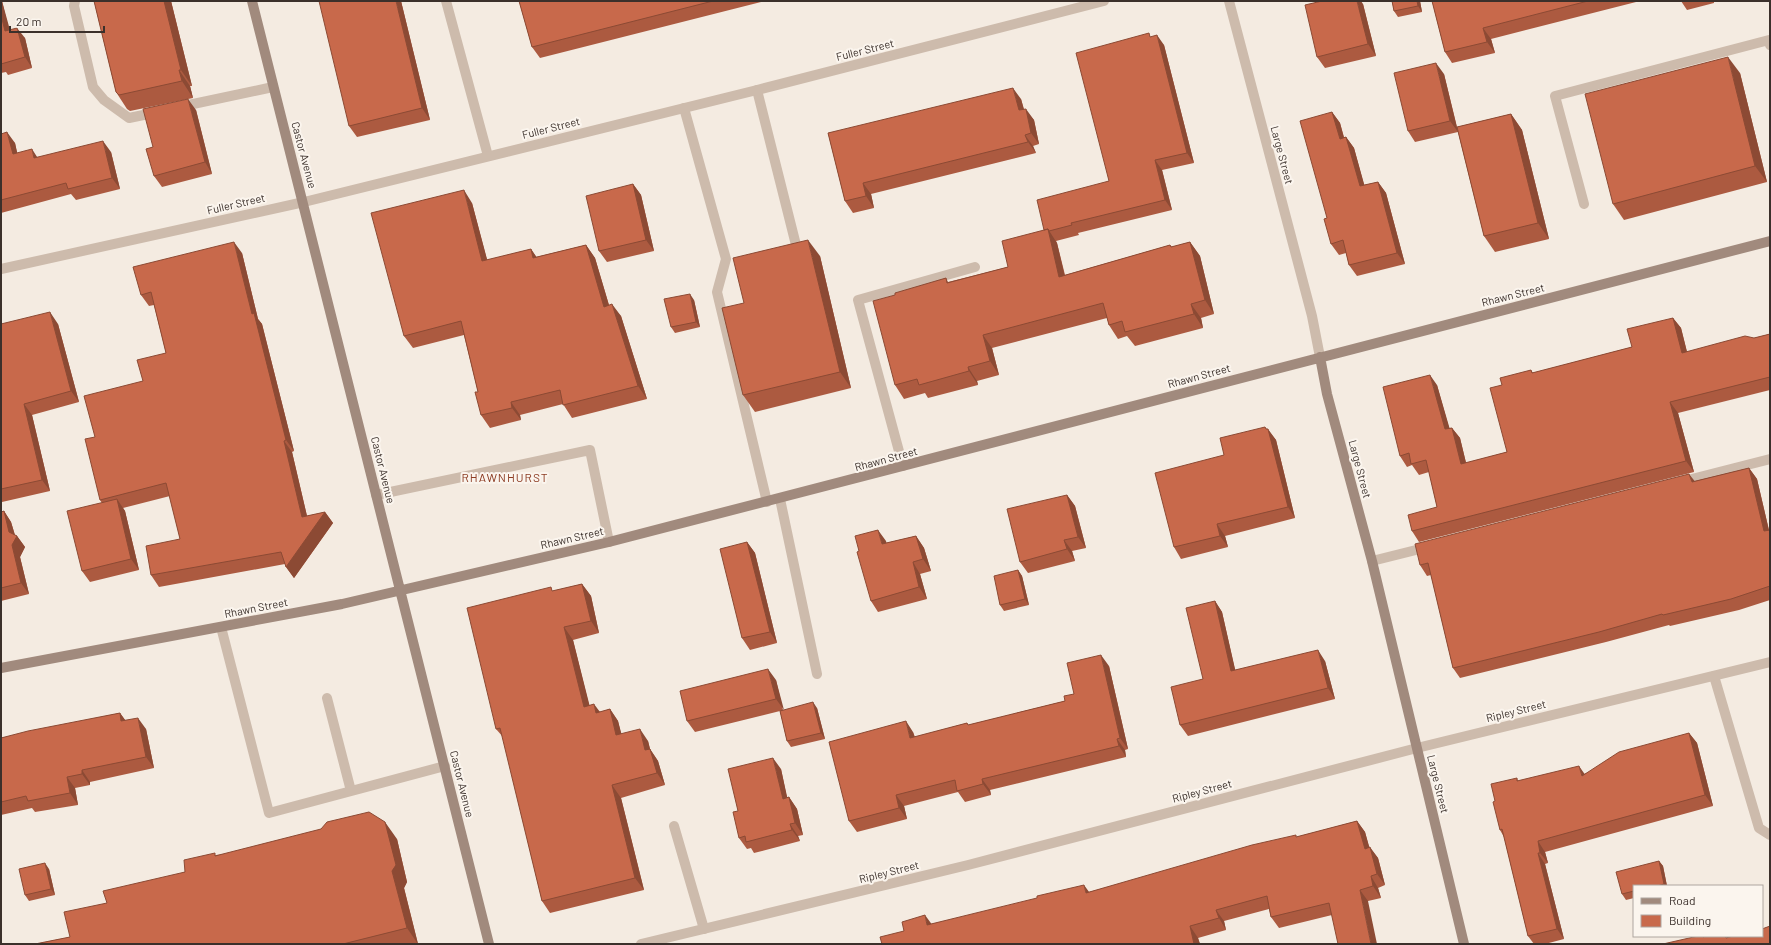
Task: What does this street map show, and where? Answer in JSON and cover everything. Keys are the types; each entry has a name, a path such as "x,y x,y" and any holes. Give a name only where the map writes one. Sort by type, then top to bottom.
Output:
{"main road":[{"name":"Castor Avenue","path":"252,1 273,87 304,202 489,944"},
{"name":"Rhawn Street","path":"1,668 221,627 401,591 609,542 780,499 1320,357 1770,241"},
{"name":"Large Street","path":"1320,357 1327,394 1372,561 1464,944"}],"street":[{"path":"75,1 74,6 93,87 104,100 129,118 273,87"},
{"path":"446,1 488,156"},
{"name":"Fuller Street","path":"1,269 304,202 757,90 1104,1"},
{"name":"Large Street","path":"1229,1 1312,316 1320,357"},
{"path":"1584,204 1555,96 1769,40 1770,44"},
{"path":"757,90 796,245"},
{"path":"684,108 726,259 717,292 767,502"},
{"path":"903,466 858,300 975,267"},
{"path":"376,495 590,450 609,542"},
{"path":"1670,485 1770,459"},
{"path":"780,499 817,674"},
{"path":"1372,561 1441,544"},
{"path":"221,627 269,813 445,766"},
{"name":"Ripley Street","path":"641,944 968,865 1417,748 1770,662"},
{"path":"1714,676 1759,828 1770,835"},
{"path":"327,698 351,791"},
{"path":"674,826 704,929"}],"building":[{"path":"94,1 164,1 181,70 179,70 182,81 119,95 116,92"},
{"path":"319,1 396,1 422,108 349,126"},
{"path":"519,1 713,1 532,47"},
{"path":"1322,1 1357,1 1368,44 1317,57 1305,5"},
{"path":"1392,1 1417,1 1418,6 1394,11"},
{"path":"1432,1 1588,1 1483,28 1487,42 1445,52"},
{"path":"1,15 5,31 17,28 25,57 1,64"},
{"path":"1149,33 1150,37 1157,35 1187,153 1155,160 1165,200 1071,223 1072,225 1049,231 1048,229 1044,230 1037,200 1109,181 1076,53"},
{"path":"1728,57 1755,166 1613,204 1585,94"},
{"path":"1436,63 1450,121 1408,131 1394,73"},
{"path":"1013,88 1019,110 1026,109 1031,133 1025,135 1028,142 863,183 866,196 845,201 828,133"},
{"path":"188,99 205,162 154,176 146,149 153,147 143,109"},
{"path":"1332,112 1340,139 1346,137 1360,186 1378,182 1397,253 1349,265 1343,240 1331,244 1324,219 1327,218 1300,121"},
{"path":"1511,114 1538,223 1484,236 1457,127"},
{"path":"7,132 13,154 32,149 34,158 103,141 112,178 68,189 66,183 1,200 1,134"},
{"path":"633,184 646,240 599,251 586,196"},
{"path":"464,190 482,261 531,249 533,258 586,245 604,307 612,304 638,386 563,405 560,390 511,402 512,408 481,415 475,392 478,392 461,321 404,336 371,213"},
{"path":"1048,229 1059,277 1170,245 1171,247 1190,242 1205,300 1191,304 1194,314 1125,332 1122,321 1109,325 1103,303 983,335 990,361 968,367 969,371 919,385 917,379 895,385 873,301 946,278 947,283 1008,267 1002,241"},
{"path":"808,240 840,372 743,395 722,308 744,303 733,258"},
{"path":"234,242 252,314 254,313 286,440 284,441 302,517 325,512 286,567 281,552 151,575 146,546 180,539 166,483 100,500 85,439 95,437 84,396 143,381 137,360 166,353 151,292 141,295 133,267"},
{"path":"690,294 696,322 671,327 664,299"},
{"path":"50,312 71,391 24,404 42,480 1,489 1,324"},
{"path":"1673,318 1682,353 1745,336 1754,338 1770,334 1770,377 1670,402 1686,461 1412,531 1408,515 1437,507 1426,460 1411,464 1409,453 1400,456 1383,387 1430,375 1445,429 1452,428 1461,464 1507,452 1490,388 1502,385 1500,378 1531,370 1532,373 1632,347 1627,329"},
{"path":"1265,427 1268,429 1288,507 1217,524 1220,536 1174,547 1155,473 1224,455 1220,438"},
{"path":"1749,468 1764,531 1770,530 1770,586 1731,599 1662,614 1599,632 1453,668 1428,563 1420,565 1415,544 1689,474 1692,482"},
{"path":"1067,495 1078,537 1064,540 1067,549 1020,562 1007,509"},
{"path":"117,499 131,559 82,571 67,511"},
{"path":"4,511 9,532 17,536 12,545 21,583 1,588 1,512"},
{"path":"878,530 882,544 916,536 923,559 913,562 919,587 871,601 857,552 859,551 855,536"},
{"path":"747,542 770,632 742,638 720,549"},
{"path":"1018,570 1025,599 1000,605 994,576"},
{"path":"582,584 591,621 564,627 584,707 594,704 596,713 610,709 616,735 640,729 645,750 650,749 657,773 612,785 635,878 542,901 500,728 496,729 467,608 551,587 552,591"},
{"path":"1215,601 1231,671 1318,650 1328,688 1180,725 1171,687 1203,679 1186,608"},
{"path":"1101,655 1120,738 1117,739 1119,746 982,779 983,784 957,791 955,780 896,795 899,808 849,821 829,742 906,721 910,738 967,723 968,725 1065,701 1064,696 1074,694 1067,663"},
{"path":"768,669 776,699 687,721 680,691"},
{"path":"813,702 821,733 787,741 780,711"},
{"path":"120,713 121,721 138,718 146,757 82,770 82,774 67,777 70,793 28,801 26,796 1,802 1,738 28,731"},
{"path":"1689,733 1705,795 1538,841 1540,853 1538,853 1557,929 1528,936 1502,829 1500,830 1493,802 1495,801 1491,784 1517,778 1517,781 1579,766 1582,776 1619,752"},
{"path":"773,758 783,799 789,797 795,823 790,824 792,830 746,842 745,836 739,838 733,812 738,811 728,769"},
{"path":"369,812 385,822 396,865 392,871 407,928 343,944 35,944 70,937 64,912 107,903 103,891 185,872 184,860 215,853 215,856 321,829 327,822"},
{"path":"1357,821 1365,849 1370,847 1377,874 1371,876 1373,886 1360,890 1371,944 1338,944 1329,903 1271,917 1267,896 1216,910 1219,918 1190,926 1194,944 882,944 880,937 904,931 902,922 925,915 927,925 1084,885 1086,893 1252,845 1296,835 1296,837"},
{"path":"1659,861 1664,884 1633,885 1633,891 1622,894 1616,872"},
{"path":"45,863 51,889 25,895 19,869"},
{"path":"1770,926 1770,944 1663,944 1694,937 1763,937 1763,929"}],"district":[{"name":"RHAWNHURST","path":"505,478"}]}
